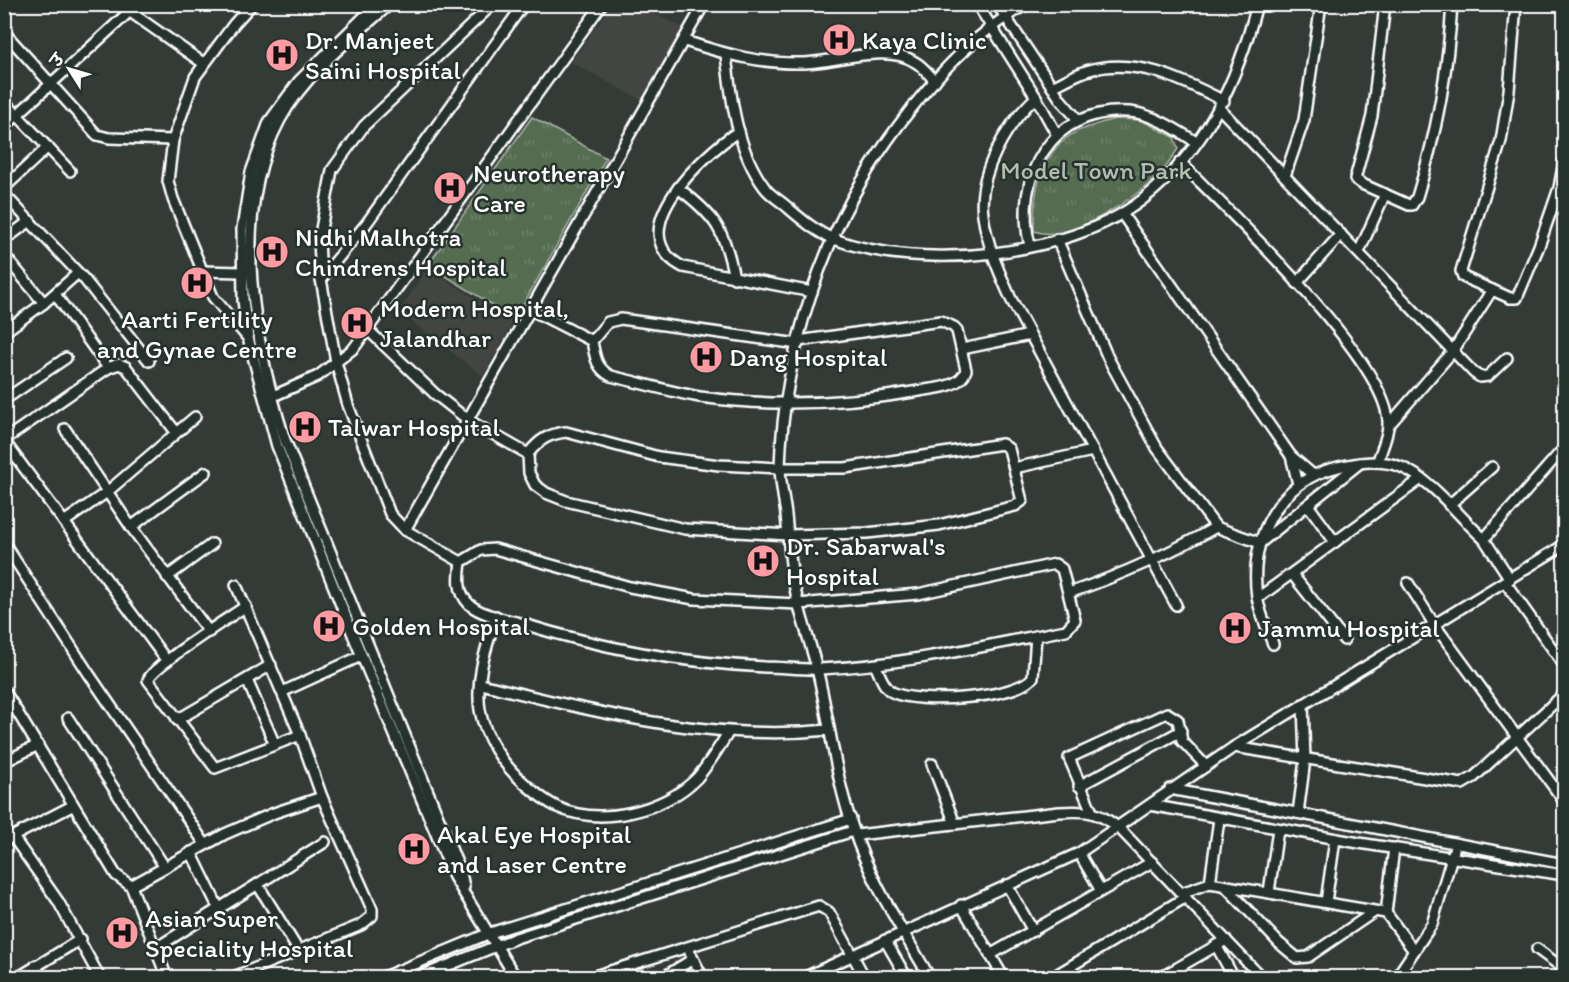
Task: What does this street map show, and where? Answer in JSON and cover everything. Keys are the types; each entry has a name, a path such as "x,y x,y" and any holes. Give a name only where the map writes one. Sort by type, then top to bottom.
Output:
{"street":[{"path":"119,4 203,63"},
{"path":"248,339 213,297 172,199 168,181 172,140 187,96 203,63 252,4"},
{"path":"377,4 298,81 269,122 251,172 242,229 242,272 248,339 277,446 361,656 454,877 464,889 516,978"},
{"path":"390,4 306,84 281,119 267,149 254,207 252,264 255,321 271,397 285,440 461,873 464,889"},
{"path":"461,562 405,530 390,514 348,405 336,362 321,279 319,240 332,170 345,148 364,126 492,4"},
{"path":"321,279 366,224 524,4"},
{"path":"271,397 318,376 354,348 602,4"},
{"path":"405,530 704,4"},
{"path":"977,4 1036,97 1057,135"},
{"path":"997,4 1052,87 1079,121"},
{"path":"930,978 869,871 850,819 817,669 798,604 780,468 787,404 798,343 812,292 832,239 872,164 912,106 962,53 991,28 1027,4"},
{"path":"726,55 732,110 739,131 765,188 795,214 832,239 920,256 970,257 1057,239 1122,214 1156,188 1196,142 1222,105 1233,83 1257,4"},
{"path":"1286,176 1305,120 1321,4"},
{"path":"1385,4 1383,44 1372,116 1355,179 1409,205 1415,202 1417,197 1435,138 1445,88 1452,4"},
{"path":"1516,4 1509,91 1501,141 1461,271 1463,278 1513,299 1520,294 1559,188 1564,161"},
{"path":"4,127 53,85 129,12"},
{"path":"4,32 53,85 90,130 102,137 172,140"},
{"path":"685,41 726,55 755,60 803,63 866,55 901,56 916,62 935,81"},
{"path":"1052,87 1087,71 1130,67 1166,73 1222,105 1341,234 1480,377 1488,376 1507,358"},
{"path":"1036,97 1017,114 1006,129 984,188 983,214 992,253 1030,335 1154,559 1176,605"},
{"path":"4,101 70,171"},
{"path":"1030,246 1025,226 1029,178 1043,152 1057,135 1079,121 1113,112 1131,112 1151,117 1196,142"},
{"path":"739,131 701,160 665,206 660,223 661,241 666,253 672,261 683,267 812,292"},
{"path":"4,188 48,147"},
{"path":"1180,162 1297,283 1357,353 1381,394 1389,425"},
{"path":"678,188 699,204 719,228 728,246 734,278"},
{"path":"4,194 78,273 149,361"},
{"path":"1359,252 1385,194"},
{"path":"1122,214 1291,456 1313,475"},
{"path":"4,240 30,221"},
{"path":"1297,283 1341,234"},
{"path":"1057,239 1108,358 1151,438 1216,527 1260,543"},
{"path":"4,255 44,303"},
{"path":"201,271 242,272"},
{"path":"4,332 44,303 78,273"},
{"path":"1378,461 1389,425 1453,351 1492,290"},
{"path":"54,294 108,368"},
{"path":"531,310 592,341"},
{"path":"621,319 798,343 941,321 954,327 966,370 958,381 943,387 883,398 787,404 700,397 611,376 603,372 596,362 592,341 608,321 621,319"},
{"path":"367,329 435,394 468,420 528,454"},
{"path":"962,349 1030,335"},
{"path":"4,399 66,358"},
{"path":"167,662 4,440 108,368 119,364 126,367 176,432"},
{"path":"64,522 107,492 195,417"},
{"path":"65,429 131,527 209,632"},
{"path":"566,432 659,457 719,465 780,468 845,468 998,444 1009,448 1022,501 1015,506 939,525 867,533 788,535 686,529 566,501 535,485 529,473 528,454 539,440 566,432"},
{"path":"1484,539 1564,448"},
{"path":"1014,468 1093,451"},
{"path":"1291,456 1298,484"},
{"path":"1274,644 1258,598 1256,578 1260,543 1266,522 1282,498 1313,475 1328,469 1378,461 1402,468 1420,479 1484,539 1507,581 1564,665"},
{"path":"1260,543 1360,463"},
{"path":"1449,505 1492,467"},
{"path":"131,527 206,472"},
{"path":"1258,598 1420,479"},
{"path":"1308,505 1335,542"},
{"path":"1069,592 1116,577 1216,527"},
{"path":"4,543 89,675 205,844"},
{"path":"167,577 212,544"},
{"path":"803,978 1079,853 1119,828 1170,789 1234,747 1564,544"},
{"path":"495,549 630,587 694,599 798,604 918,594 1050,564 1062,569 1075,620 1066,630 918,659 875,665 817,669 712,664 618,649 556,635 496,616 469,604 460,590 461,562 482,550 495,549"},
{"path":"1292,574 1344,640"},
{"path":"1408,583 1434,624 1564,801"},
{"path":"231,978 361,926 372,916 370,900 322,798 300,735 236,585"},
{"path":"246,606 151,674 148,680 215,768 300,735"},
{"path":"496,616 482,664 480,711 493,746 512,773 558,807 582,814 619,815 651,808 675,795 695,780 728,733"},
{"path":"875,665 884,685 897,694 934,698 961,697 1020,688 1033,677 1036,636"},
{"path":"282,692 361,656"},
{"path":"177,720 271,665"},
{"path":"247,680 275,745"},
{"path":"481,684 597,713 666,726 728,733 782,735 829,730"},
{"path":"4,690 8,701 38,745 72,806 116,875 131,886 167,978"},
{"path":"1234,747 1462,784 1474,777 1564,694"},
{"path":"1298,813 1305,760 1303,704"},
{"path":"1092,812 1069,761 1072,755 1167,713 1175,716 1182,741 1206,766"},
{"path":"68,718 164,866"},
{"path":"1079,786 1181,731"},
{"path":"4,762 38,745"},
{"path":"932,764 955,824"},
{"path":"1170,789 1564,864"},
{"path":"131,886 205,844 274,813 322,798"},
{"path":"1150,805 1335,839 1564,875"},
{"path":"72,806 9,839 81,939 100,978"},
{"path":"417,978 496,946 855,833 1059,812 1092,812 1103,815 1119,828 1262,978"},
{"path":"381,978 490,933 850,819"},
{"path":"1210,883 1219,819"},
{"path":"1269,892 1278,829"},
{"path":"1326,902 1335,839"},
{"path":"156,948 325,842"},
{"path":"1396,978 1432,924 1453,856 1455,842"},
{"path":"1394,848 1386,912 1414,951"},
{"path":"191,852 219,909"},
{"path":"1079,853 1101,891"},
{"path":"990,955 1152,862"},
{"path":"1051,978 1067,973 1183,895 1210,883 1227,888 1269,892 1374,912 1386,912"},
{"path":"258,885 298,950"},
{"path":"1007,885 1033,931"},
{"path":"1227,888 1279,943 1297,958 1308,957 1374,912"},
{"path":"961,905 1004,978"},
{"path":"588,978 614,974 819,906 829,912 865,978"},
{"path":"17,978 81,939"},
{"path":"885,940 907,978"},
{"path":"1160,978 1171,975 1226,940"},
{"path":"1216,945 1234,978"},
{"path":"687,948 703,978"},
{"path":"1537,949 1564,969"},
{"path":"662,978 693,959"},
{"path":"36,965 41,978"}],"shaded area":[{"path":"612,5 637,5 684,28 643,101 571,62"},
{"path":"427,268 513,322 483,376 399,312"}],"green space":[{"path":"532,117 606,158 515,319 428,265"},
{"name":"Model Town Park","path":"1115,119 1141,120 1174,137 1178,149 1166,167 1150,183 1102,216 1065,231 1049,233 1034,231 1037,190 1040,177 1051,154 1076,132"}],"place":[{"name":"Kaya Clinic","path":"839,40"},
{"name":"Dr. Manjeet Saini Hospital","path":"282,55"},
{"name":"Neurotherapy Care","path":"450,188"},
{"name":"Nidhi Malhotra Chindrens Hospital","path":"272,252"},
{"name":"Aarti Fertility and Gynae Centre","path":"197,283"},
{"name":"Modern Hospital, Jalandhar","path":"357,323"},
{"name":"Dang Hospital","path":"706,357"},
{"name":"Talwar Hospital","path":"305,427"},
{"name":"Dr. Sabarwal's Hospital","path":"763,561"},
{"name":"Golden Hospital","path":"329,626"},
{"name":"Jammu Hospital","path":"1235,628"},
{"name":"Akal Eye Hospital and Laser Centre","path":"414,849"},
{"name":"Asian Super Speciality Hospital","path":"122,933"}]}
